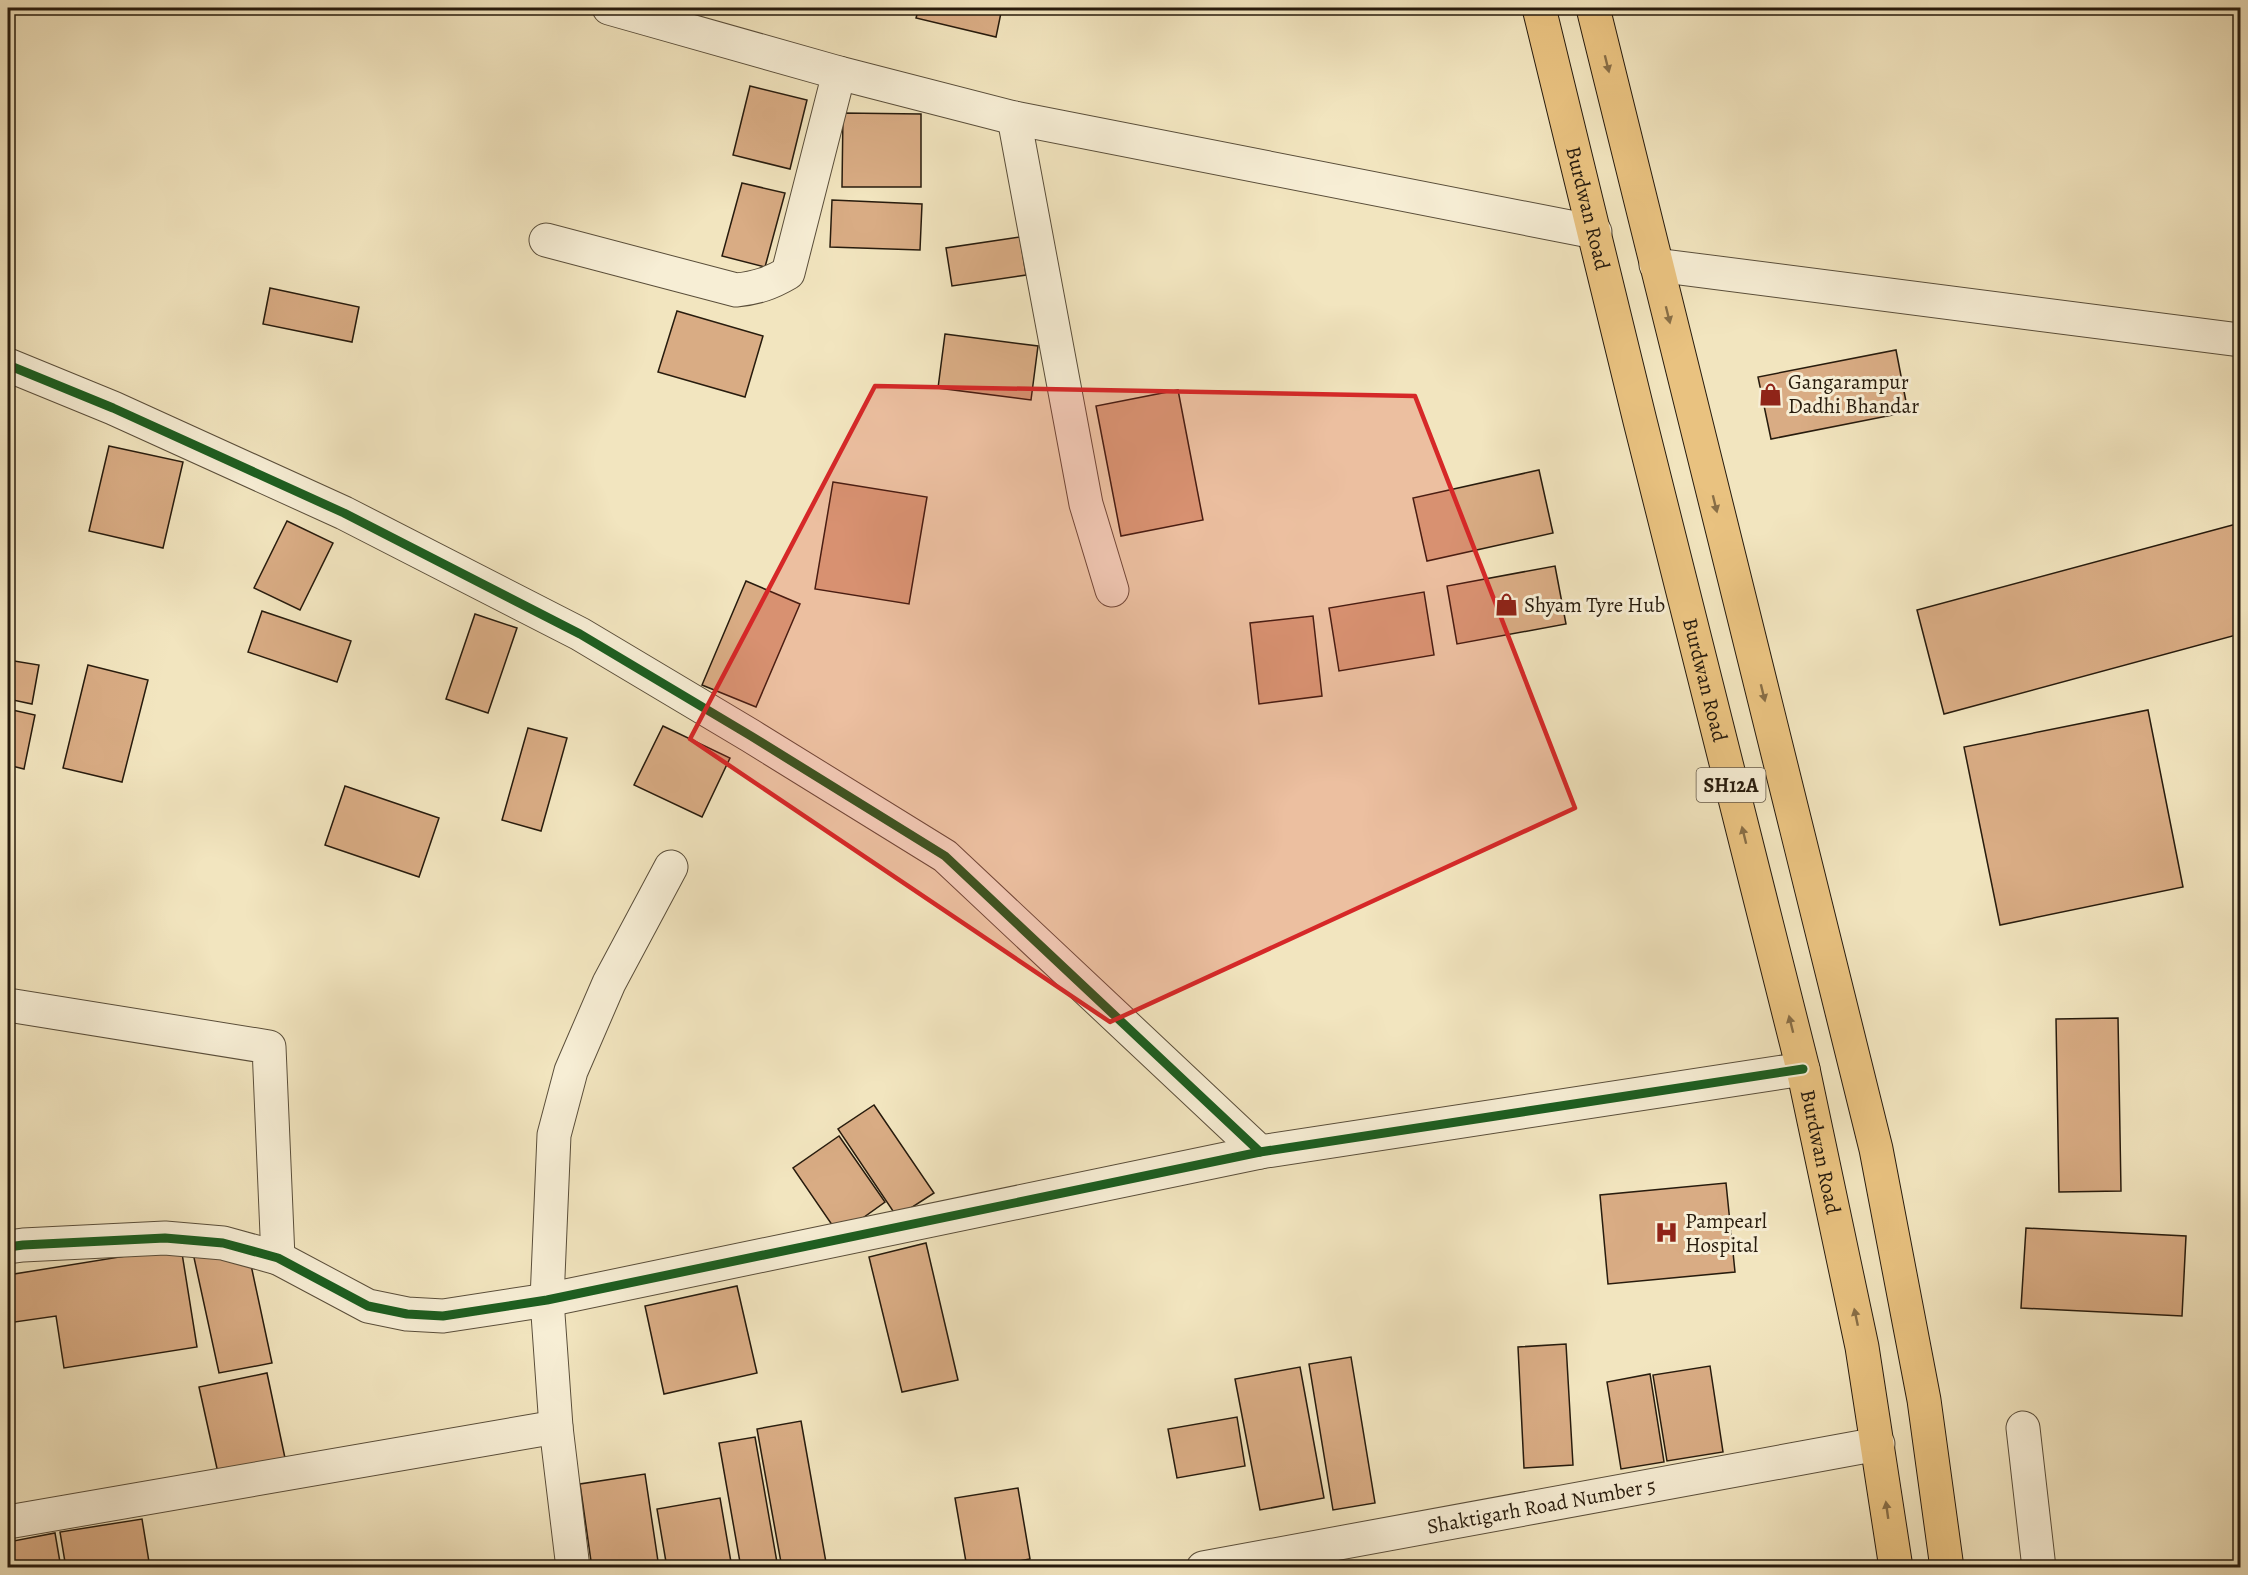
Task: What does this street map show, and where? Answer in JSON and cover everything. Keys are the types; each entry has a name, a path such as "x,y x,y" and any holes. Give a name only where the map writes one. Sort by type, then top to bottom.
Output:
{"main road":[{"name":"Burdwan Road","path":"1539,8 1803,1070 1862,1347 1896,1568"},
{"name":"SH12A","path":"1593,8 1876,1149 1924,1400 1947,1568"},
{"path":"1674,558 1725,543"}],"street":[{"path":"609,8 839,73 1014,118 1596,232"},
{"path":"546,240 736,290 753,289 770,284 789,273 839,73"},
{"path":"1014,118 1086,504 1112,590"},
{"path":"1656,266 2241,340"},
{"path":"8,365 113,408 344,513 580,634 945,856 1260,1152"},
{"path":"573,1568 556,1427 547,1300 554,1135 571,1071 609,982 671,867"},
{"path":"8,1005 269,1047 278,1258"},
{"path":"8,1247 165,1239 223,1243 278,1258 368,1306 407,1314 443,1316 547,1300 1260,1152 1803,1070"},
{"path":"8,1522 556,1427"},
{"path":"2023,1428 2039,1568"},
{"name":"Shaktigarh Road Number 5","path":"1203,1568 1878,1444"}],"highlighted area":[{"path":"875,386 1415,396 1575,808 1110,1022 690,739"}],"building":[{"path":"919,8 1002,8 996,37 916,18"},
{"path":"750,86 807,100 790,169 733,155"},
{"path":"843,113 921,114 921,187 842,187"},
{"path":"742,183 785,193 765,267 722,256"},
{"path":"832,200 922,204 920,250 830,247"},
{"path":"1020,237 1026,275 952,286 946,248"},
{"path":"270,288 359,307 352,342 263,324"},
{"path":"677,311 763,336 745,397 658,372"},
{"path":"945,334 1038,346 1031,400 938,388"},
{"path":"1896,350 1908,412 1771,439 1758,377"},
{"path":"1178,390 1203,520 1121,536 1096,406"},
{"path":"109,446 183,462 163,548 89,531"},
{"path":"1539,470 1553,533 1427,561 1413,498"},
{"path":"833,482 927,497 909,604 815,589"},
{"path":"287,521 333,543 300,610 254,588"},
{"path":"2240,523 2240,634 1944,714 1917,610"},
{"name":"Shyam Tyre Hub","path":"1555,566 1566,624 1457,644 1447,586"},
{"path":"746,581 800,604 756,707 702,685"},
{"path":"1424,592 1434,655 1339,671 1329,608"},
{"path":"262,611 351,641 337,682 248,652"},
{"path":"475,614 517,628 488,713 446,699"},
{"path":"1313,616 1322,696 1259,704 1250,623"},
{"path":"8,660 39,665 32,704 8,699"},
{"path":"88,665 148,680 122,782 63,768"},
{"path":"8,709 35,715 24,769 8,765"},
{"path":"2148,710 2183,887 2000,925 1964,747"},
{"path":"663,726 730,758 702,817 634,785"},
{"path":"528,728 567,738 541,831 502,820"},
{"path":"345,786 439,818 419,877 325,845"},
{"path":"2118,1018 2121,1191 2059,1192 2056,1019"},
{"path":"874,1105 934,1193 897,1217 838,1129"},
{"path":"839,1136 885,1202 839,1235 793,1168"},
{"name":"Pampearl Hospital","path":"1726,1183 1735,1272 1608,1284 1600,1195"},
{"path":"2026,1228 2186,1236 2182,1316 2021,1308"},
{"path":"926,1243 958,1380 902,1392 869,1257"},
{"path":"181,1247 197,1347 64,1368 56,1316 8,1323 8,1275"},
{"path":"193,1253 251,1265 272,1363 219,1373"},
{"path":"737,1286 757,1373 664,1394 645,1306"},
{"path":"1566,1344 1573,1465 1524,1468 1518,1347"},
{"path":"1351,1357 1375,1503 1333,1510 1309,1364"},
{"path":"1710,1366 1723,1452 1667,1461 1653,1375"},
{"path":"1300,1367 1324,1498 1260,1510 1235,1379"},
{"path":"267,1373 285,1458 218,1473 199,1387"},
{"path":"1650,1374 1664,1462 1621,1469 1607,1382"},
{"path":"1237,1417 1245,1466 1177,1478 1168,1429"},
{"path":"801,1421 827,1568 782,1568 757,1429"},
{"path":"755,1437 778,1568 741,1568 719,1443"},
{"path":"645,1474 659,1568 592,1568 580,1484"},
{"path":"1018,1488 1030,1559 967,1568 955,1498"},
{"path":"720,1498 732,1568 667,1568 657,1509"},
{"path":"142,1519 150,1568 66,1568 60,1532"},
{"path":"55,1533 61,1568 8,1568 8,1542"}],"cycle path":[{"path":"8,365 113,408 344,513 580,634 945,856 1260,1152 1803,1069"},
{"path":"8,1247 165,1238 223,1243 278,1258 368,1306 407,1314 443,1316 547,1300 1260,1152"}],"place":[{"name":"Gangarampur Dadhi Bhandar","path":"1770,394"},
{"name":"Shyam Tyre Hub","path":"1506,605"},
{"name":"Pampearl Hospital","path":"1667,1233"}]}
